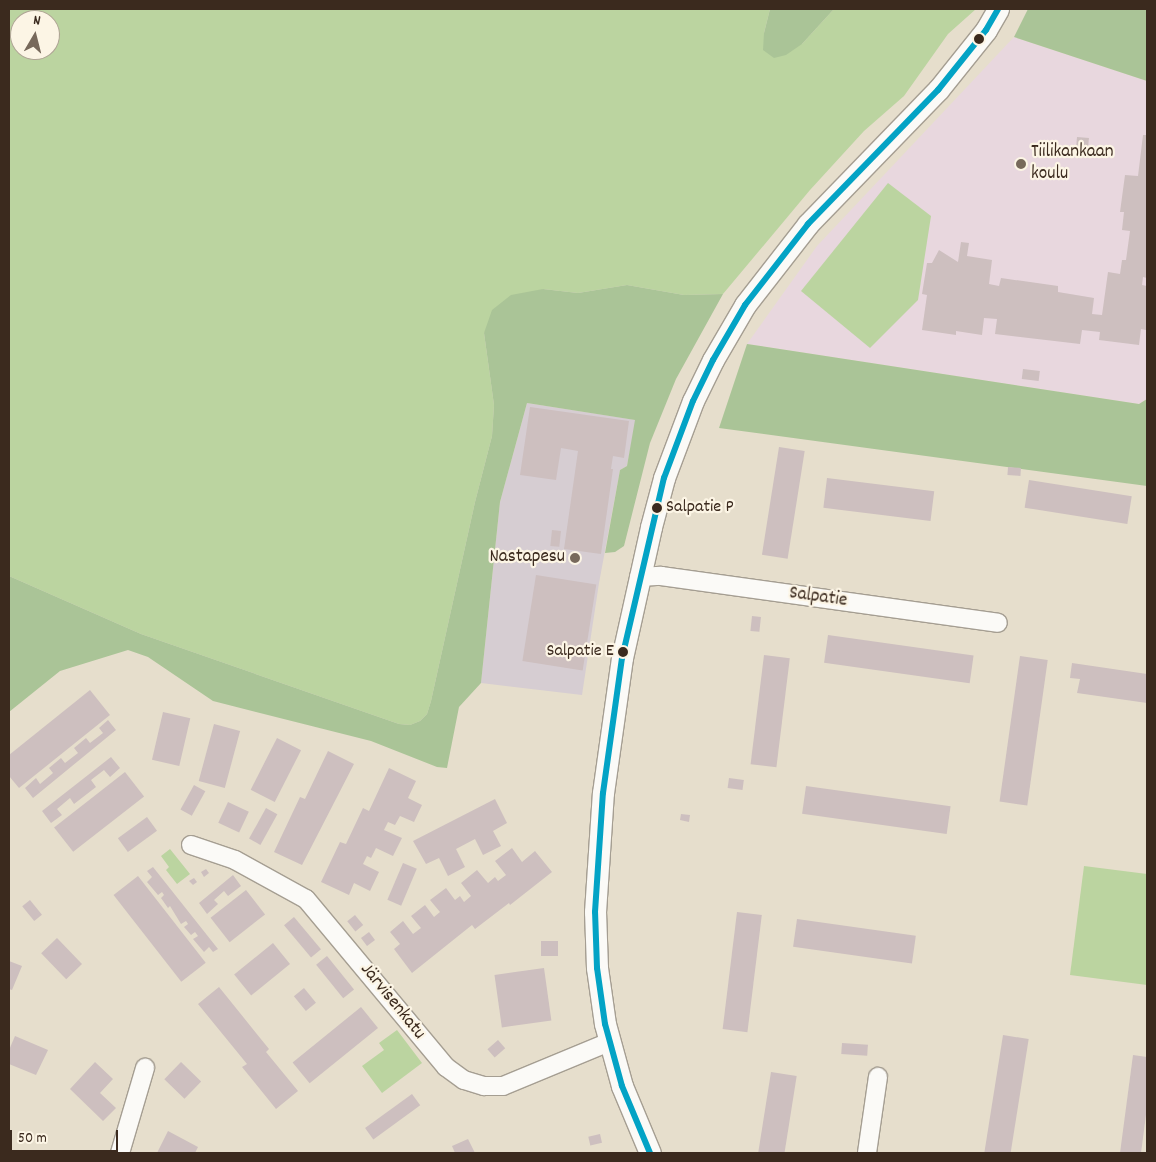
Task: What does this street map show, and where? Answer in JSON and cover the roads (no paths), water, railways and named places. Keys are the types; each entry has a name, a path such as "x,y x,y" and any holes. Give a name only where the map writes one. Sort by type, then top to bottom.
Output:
{"street":[{"path":"650,1153 622,1086 610,1042 597,968 596,883 610,732 622,658 639,577 658,502 678,440 713,360 745,305 808,224 938,90 986,30 998,9"},
{"name":"Salpatie","path":"639,577 661,576 998,623"},
{"name":"Järvisenkatu","path":"191,845 235,860 306,899 446,1067 464,1080 484,1086 503,1086 610,1042"},
{"path":"120,1153 145,1068"},
{"path":"867,1153 878,1077"}],"place":[{"name":"Tiilikankaan koulu","path":"1021,164"},
{"name":"Salpatie P","path":"657,508"},
{"name":"Nastapesu","path":"575,558"},
{"name":"Salpatie E","path":"623,652"}]}
